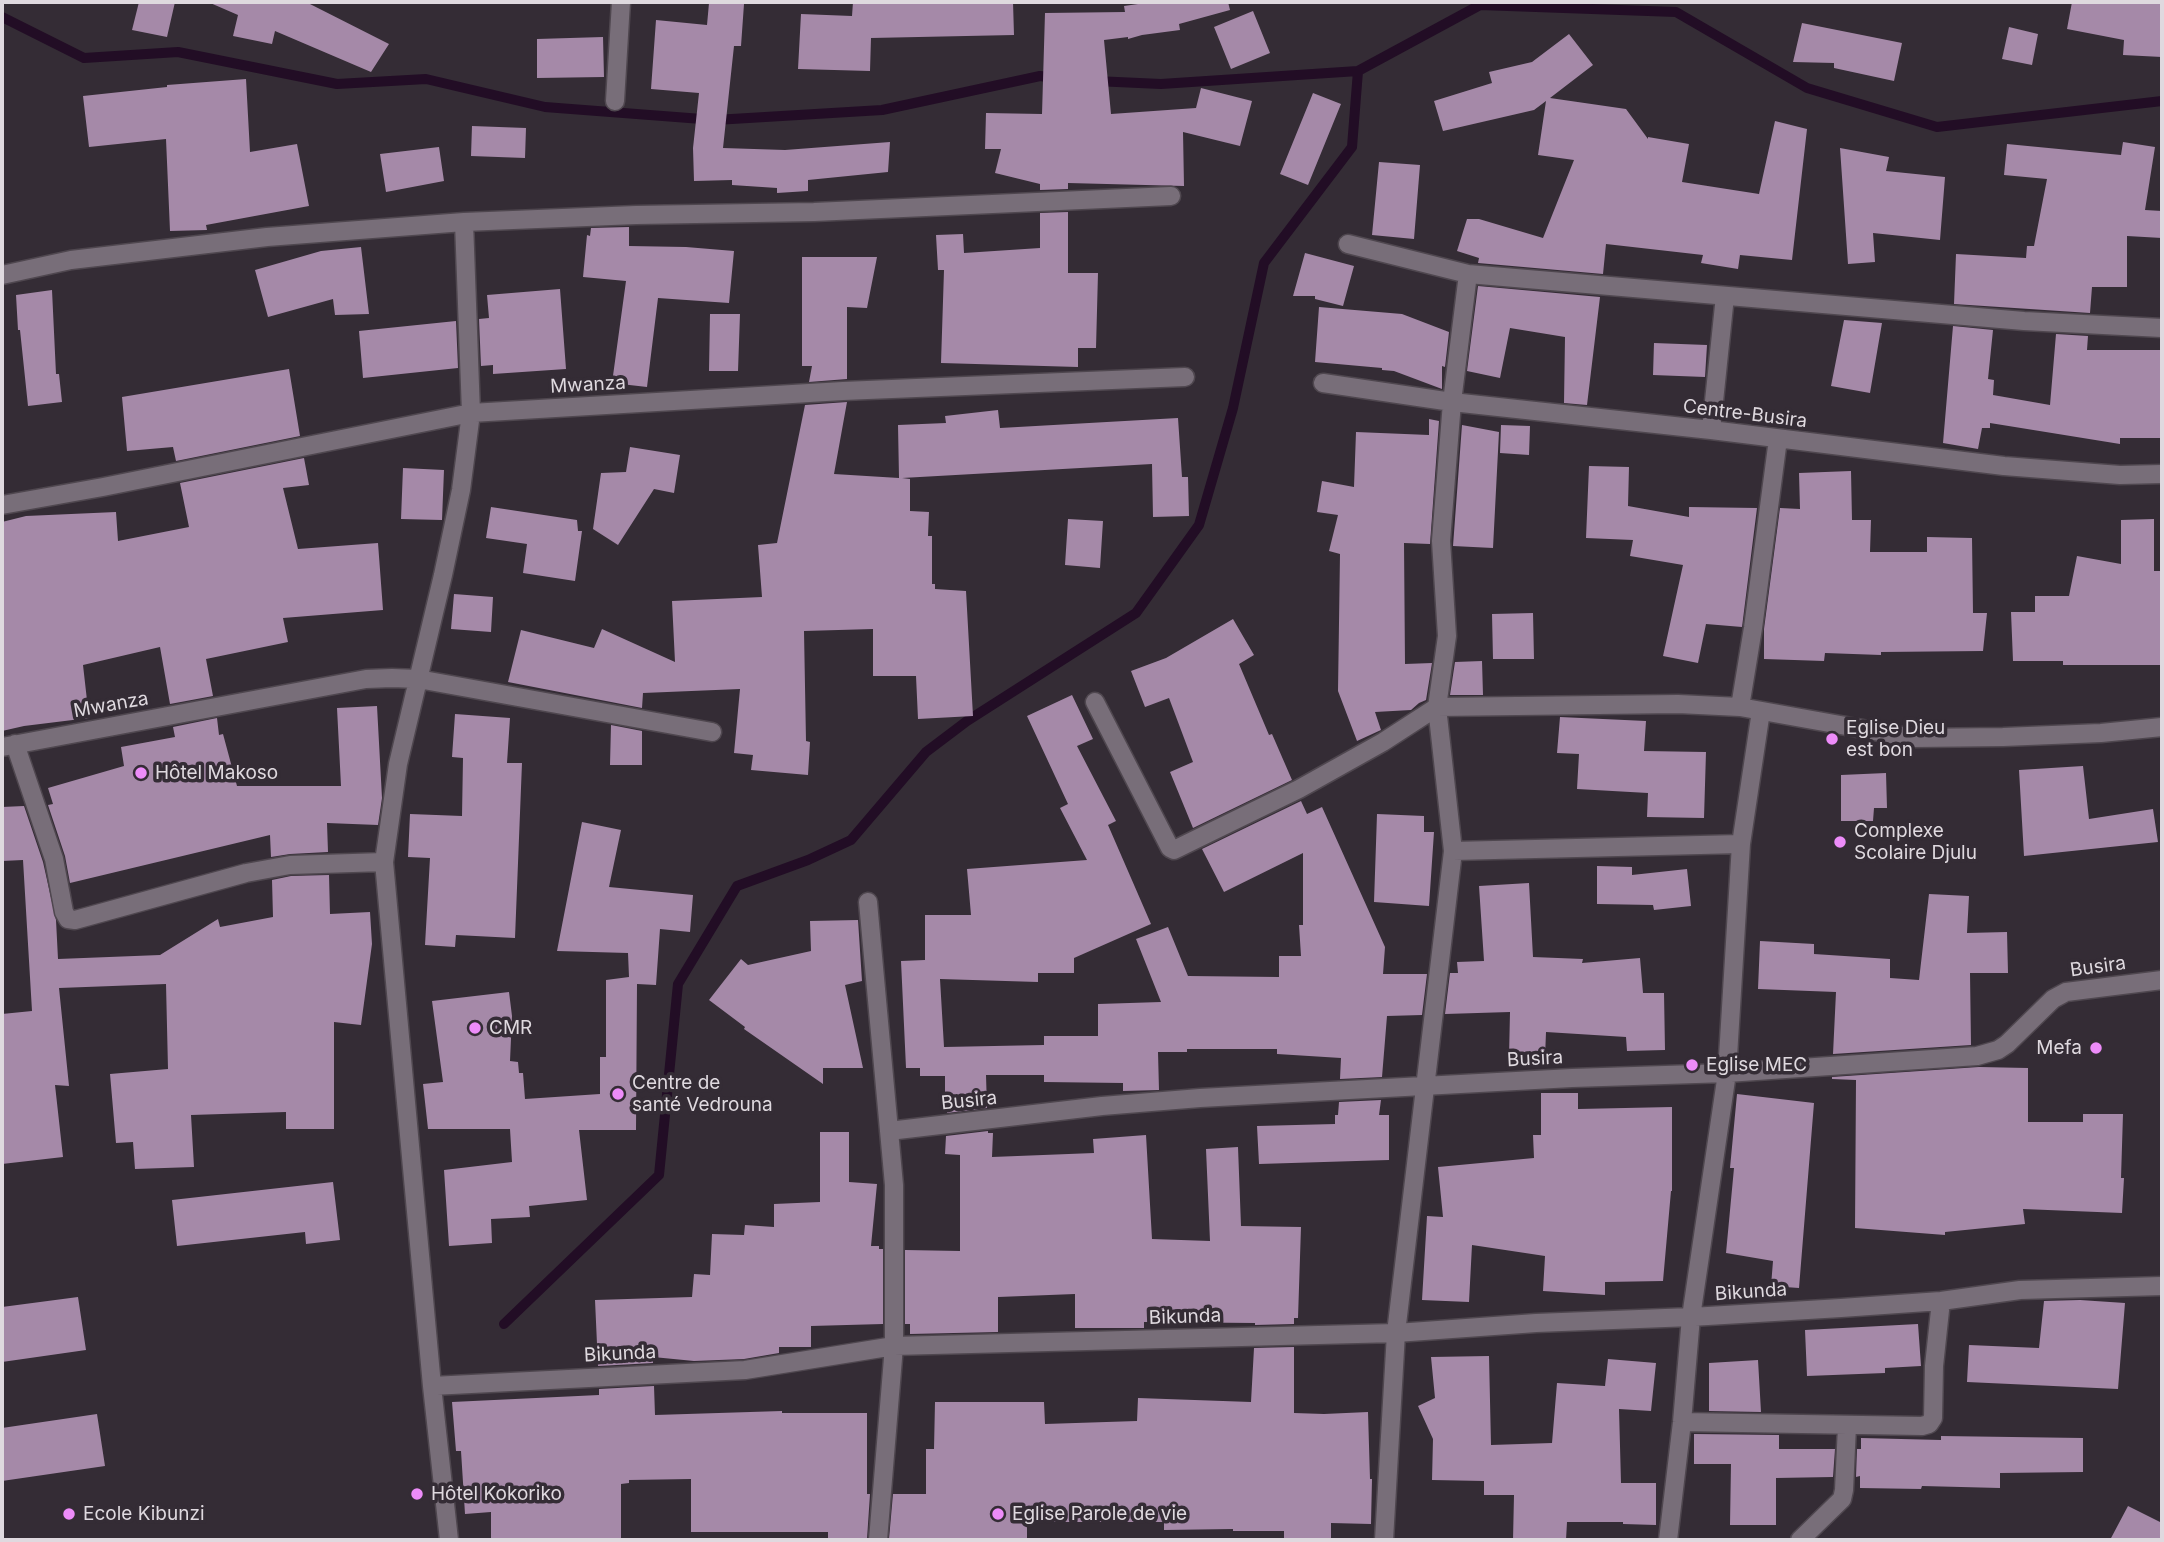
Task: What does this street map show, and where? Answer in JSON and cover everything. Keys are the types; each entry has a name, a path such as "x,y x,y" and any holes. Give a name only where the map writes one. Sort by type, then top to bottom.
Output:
{"street":[{"path":"615,101 621,2"},
{"path":"2,275 71,260 240,240 464,222 814,212 1171,197"},
{"path":"449,1540 432,1386 384,862 398,764 461,490 471,413 464,222"},
{"path":"1348,244 1468,274 2024,321 2162,328"},
{"path":"1384,1540 1396,1333 1453,852 1437,707 1447,636 1441,541 1452,402 1468,274"},
{"path":"1711,430 1725,296"},
{"name":"Mwanza","path":"2,505 471,413 843,391 1185,377"},
{"name":"Centre-Busira","path":"1323,383 1452,402 2004,466 2120,475 2162,474"},
{"path":"1740,707 1754,628 1778,439"},
{"name":"Mwanza","path":"384,862 290,865 246,873 75,920 68,919 64,912 54,859 8,746 366,680 392,678 418,680 712,732"},
{"path":"1095,702 1170,848 1174,850 1299,789 1437,707 1678,704 1740,707 1913,738 2101,733 2162,727"},
{"path":"1668,1540 1691,1317 1727,1073 1741,844 1761,711"},
{"path":"1453,852 1741,844"},
{"path":"868,902 894,1185 894,1346 878,1540"},
{"name":"Busira","path":"889,1131 1102,1106 1200,1098 1572,1078 1727,1073 1977,1056 1998,1050 2007,1044 2053,999 2066,992 2162,980"},
{"name":"Bikunda","path":"432,1386 745,1370 894,1346 1396,1333 1941,1301 2020,1290 2162,1286"},
{"path":"1682,1422 1847,1426 1929,1424 1933,1418 1934,1366 1941,1301"},
{"path":"1800,1540 1842,1499 1847,1426"}],"building":[{"path":"139,2 175,2 167,37 132,30"},
{"path":"208,2 306,2 389,44 371,72 275,31 272,44 233,36 238,15"},
{"path":"853,2 1013,2 1014,35 871,38 870,71 798,69 801,14 852,16"},
{"path":"1152,2 1228,2 1230,10 1179,24 1180,30 1128,39 1104,40 1111,114 1196,108 1201,88 1252,101 1240,146 1183,132 1184,186 1068,183 1068,189 1040,190 1040,184 995,173 1001,149 985,149 986,113 1042,114 1045,13 1125,12 1124,6"},
{"path":"2072,2 2162,2 2162,57 2123,55 2124,40 2067,29"},
{"path":"709,3 744,4 741,46 734,46 723,148 785,150 890,142 888,172 808,180 808,191 777,193 777,188 732,185 732,180 694,181 693,148 699,93 651,89 656,20 707,25"},
{"path":"1253,11 1270,53 1231,69 1214,27"},
{"path":"1802,23 1902,43 1894,81 1834,68 1834,63 1793,62"},
{"path":"2009,27 2038,34 2032,65 2002,59"},
{"path":"1569,34 1593,65 1550,98 1626,109 1648,139 1689,144 1682,182 1759,194 1775,121 1807,129 1792,260 1740,255 1738,269 1701,263 1703,255 1606,244 1603,274 1478,263 1479,258 1457,251 1467,219 1479,219 1543,238 1574,160 1538,155 1546,101 1534,110 1443,131 1434,101 1492,83 1489,72 1532,62"},
{"path":"603,37 604,77 537,78 537,39"},
{"path":"246,79 250,152 297,144 309,206 206,225 207,230 170,231 166,139 89,147 83,96 167,85"},
{"path":"1313,93 1341,104 1308,185 1280,174"},
{"path":"472,126 526,128 525,158 471,156"},
{"path":"2123,142 2155,147 2145,210 2162,211 2162,238 2127,236 2127,287 2092,287 2090,313 1954,304 1956,254 2026,258 2027,246 2034,246 2047,179 2004,175 2007,144 2121,155"},
{"path":"439,147 444,181 386,192 380,154"},
{"path":"1840,148 1889,157 1886,171 1945,177 1940,240 1873,233 1875,262 1848,264"},
{"path":"1379,162 1420,165 1414,239 1372,235"},
{"path":"1068,212 1068,273 1098,273 1096,348 1078,348 1078,367 941,363 944,270 938,270 936,235 963,234 964,253 1040,248 1040,213"},
{"path":"629,227 629,246 734,251 729,303 658,298 647,387 612,383 626,281 583,277 587,235 590,236 591,228"},
{"path":"361,247 369,314 335,315 333,299 268,317 255,270 321,251"},
{"path":"1305,253 1354,266 1343,306 1315,299 1315,296 1293,296"},
{"path":"802,257 877,257 867,308 847,307 847,379 809,382 812,366 802,366"},
{"path":"1478,286 1600,297 1587,405 1564,403 1565,337 1510,328 1500,378 1467,371"},
{"path":"560,289 566,369 493,374 493,365 481,366 479,319 489,318 487,295"},
{"path":"52,290 56,374 59,374 62,402 28,406 16,295"},
{"path":"1319,307 1402,314 1449,332 1445,367 1442,366 1442,389 1382,368 1315,362"},
{"path":"710,314 740,314 738,371 709,371"},
{"path":"1844,320 1882,323 1870,393 1831,386"},
{"path":"456,321 458,368 363,378 359,331"},
{"path":"1953,326 1993,330 1988,379 1994,380 1993,395 2050,405 2056,334 2088,336 2087,350 2162,350 2162,438 2120,438 2120,444 1990,423 1990,428 1982,428 1978,449 1943,443"},
{"path":"1654,343 1707,345 1705,377 1653,375"},
{"path":"289,369 300,436 176,461 173,447 127,451 122,397"},
{"path":"847,402 834,474 899,478 898,425 946,423 945,416 998,410 1000,428 1178,418 1182,477 1188,477 1189,516 1153,517 1152,464 902,478 910,479 910,511 929,512 932,584 935,584 935,589 966,591 973,716 918,719 916,676 873,676 873,629 804,631 806,741 810,742 808,775 751,770 753,755 734,753 740,689 643,693 642,708 508,682 521,630 594,648 602,629 675,662 672,601 762,597 758,545 777,543 805,405"},
{"path":"1429,419 1439,421 1430,544 1404,543 1405,664 1432,663 1426,700 1411,710 1375,712 1381,730 1357,741 1338,691 1340,554 1329,551 1338,515 1317,512 1322,481 1354,487 1356,432 1429,435"},
{"path":"1462,425 1499,432 1493,548 1453,546"},
{"path":"1501,425 1530,426 1529,455 1500,453"},
{"path":"630,447 680,455 674,493 654,489 618,545 593,529 601,473 626,472"},
{"path":"304,458 309,485 283,488 298,549 378,543 383,610 283,618 288,642 206,659 213,696 170,704 160,647 83,665 89,718 2,731 2,522 26,516 116,512 118,541 189,527 180,483"},
{"path":"1589,466 1629,467 1628,506 1689,517 1689,507 1757,508 1742,627 1706,624 1698,663 1663,656 1683,565 1630,556 1633,540 1586,538"},
{"path":"403,468 444,470 442,520 401,519"},
{"path":"1851,471 1852,520 1871,520 1870,552 1927,552 1927,537 1972,538 1973,613 1987,613 1983,651 1881,652 1881,655 1825,653 1824,661 1764,659 1764,629 1780,508 1800,509 1799,473"},
{"path":"491,507 577,520 578,531 582,531 575,581 523,573 527,544 486,538"},
{"path":"1068,519 1103,521 1100,568 1065,565"},
{"path":"2154,519 2154,571 2162,571 2162,665 2063,665 2063,661 2013,661 2011,612 2035,612 2035,596 2069,596 2077,556 2121,564 2121,520"},
{"path":"454,594 493,597 491,632 451,629"},
{"path":"1533,613 1534,659 1493,659 1492,614"},
{"path":"1233,619 1254,655 1239,664 1269,735 1272,734 1292,780 1193,828 1170,772 1193,762 1169,698 1145,707 1131,671 1166,658"},
{"path":"1482,661 1483,695 1450,695 1455,662"},
{"path":"1072,695 1093,739 1077,746 1116,821 1108,825 1151,924 1074,958 1074,973 1038,973 1038,982 940,979 944,1047 1044,1045 1044,1036 1098,1036 1098,1004 1161,1002 1136,939 1168,927 1188,976 1279,977 1279,956 1301,956 1299,925 1303,925 1303,853 1224,892 1202,849 1301,801 1307,814 1322,807 1385,947 1383,974 1427,974 1422,1015 1387,1016 1382,1077 1340,1079 1341,1058 1277,1054 1277,1049 1187,1049 1187,1052 1158,1052 1159,1090 1123,1091 1123,1083 1044,1082 1044,1075 986,1075 987,1108 947,1113 945,1076 920,1076 920,1068 906,1068 901,961 925,960 925,915 971,915 967,869 1087,860 1060,808 1068,804 1027,716"},
{"path":"377,706 382,798 378,825 327,823 328,852 271,857 270,835 70,883 65,856 48,805 53,804 48,788 124,766 121,747 175,737 173,727 217,718 219,735 223,734 237,786 341,786 337,708"},
{"path":"455,714 510,718 507,763 522,763 515,938 456,935 455,947 425,945 430,858 408,857 410,814 462,816 463,758 452,757"},
{"path":"1560,717 1646,721 1644,751 1706,752 1704,818 1647,817 1648,793 1577,789 1579,754 1557,753"},
{"path":"611,725 642,731 642,765 610,765"},
{"path":"2083,766 2089,819 2153,809 2158,842 2024,856 2019,770"},
{"path":"1886,773 1887,808 1874,808 1873,821 1841,821 1841,775"},
{"path":"24,806 43,862 56,920 58,959 160,955 218,919 220,927 273,917 272,880 291,876 329,875 330,914 370,912 372,944 361,1025 334,1022 334,1129 286,1129 286,1112 191,1115 194,1167 135,1169 133,1142 116,1143 110,1074 168,1069 166,984 59,988 69,1086 55,1085 63,1157 2,1164 2,1014 32,1011 23,860 2,861 2,807"},
{"path":"1377,814 1424,816 1424,832 1434,832 1429,906 1374,902"},
{"path":"582,822 621,830 609,887 693,895 690,932 660,929 656,985 637,984 636,1130 579,1130 587,1200 529,1206 530,1217 491,1219 492,1243 449,1246 444,1170 512,1162 510,1129 428,1129 423,1084 443,1082 432,1001 509,992 512,1016 510,1061 518,1062 519,1073 523,1073 525,1099 600,1094 600,1057 606,1057 606,980 629,977 628,953 557,951"},
{"path":"1597,866 1632,867 1632,875 1687,869 1691,906 1654,910 1653,905 1597,904"},
{"path":"1529,883 1533,957 1583,959 1582,963 1640,958 1643,993 1664,993 1665,1050 1627,1051 1626,1037 1546,1032 1545,1058 1509,1057 1510,1012 1445,1014 1450,973 1458,973 1457,962 1484,961 1479,886"},
{"path":"1929,894 1969,896 1967,933 2007,932 2008,973 1970,973 1971,1045 1833,1054 1836,992 1758,989 1760,941 1814,944 1814,954 1890,959 1890,978 1919,980"},
{"path":"858,920 862,981 845,985 863,1068 823,1068 823,1084 744,1029 745,1027 709,1000 741,959 748,965 811,951 810,921"},
{"path":"1979,1067 2028,1068 2028,1122 2083,1122 2083,1114 2123,1114 2122,1213 2023,1209 2025,1224 1945,1232 1945,1235 1855,1228 1856,1080 1832,1077"},
{"path":"1541,1093 1578,1093 1578,1109 1672,1107 1672,1191 1663,1281 1605,1282 1605,1295 1543,1291 1545,1256 1472,1245 1469,1302 1422,1300 1427,1216 1443,1217 1438,1167 1534,1158 1533,1135 1541,1135"},
{"path":"1737,1094 1814,1103 1799,1288 1771,1286 1773,1261 1726,1253 1734,1168 1730,1168"},
{"path":"1381,1100 1379,1115 1389,1115 1389,1160 1259,1164 1257,1126 1335,1124 1339,1102"},
{"path":"988,1131 993,1133 992,1157 1094,1153 1093,1139 1146,1135 1152,1239 1210,1241 1206,1149 1238,1147 1241,1226 1301,1227 1298,1318 1294,1318 1294,1324 1144,1322 1144,1328 1075,1328 1075,1294 998,1297 998,1332 910,1334 910,1324 905,1324 905,1250 960,1251 960,1155 945,1154 946,1136"},
{"path":"820,1132 849,1132 849,1182 877,1184 871,1246 883,1249 883,1324 811,1326 811,1347 779,1347 779,1353 744,1359 694,1361 653,1357 653,1363 598,1366 595,1300 692,1297 694,1274 710,1275 712,1234 744,1235 745,1225 774,1227 774,1204 820,1202"},
{"path":"333,1182 340,1240 306,1244 305,1232 177,1246 172,1200"},
{"path":"78,1297 86,1350 2,1362 2,1307"},
{"path":"2044,1301 2125,1303 2118,1389 1967,1382 1969,1345 2039,1348"},
{"path":"1918,1324 1921,1366 1885,1368 1885,1373 1807,1376 1805,1330"},
{"path":"1294,1347 1294,1413 1368,1412 1372,1479 1371,1524 1331,1523 1331,1540 1284,1540 1284,1531 1164,1530 1164,1522 1027,1522 1027,1540 889,1539 893,1494 926,1494 926,1449 934,1449 935,1402 1044,1402 1045,1424 1137,1421 1138,1398 1251,1402 1254,1348"},
{"path":"1489,1356 1491,1445 1552,1443 1557,1383 1605,1386 1608,1359 1656,1363 1651,1411 1619,1409 1621,1483 1656,1483 1656,1525 1567,1522 1566,1540 1513,1540 1514,1495 1484,1495 1484,1481 1432,1480 1433,1439 1418,1406 1435,1398 1431,1357"},
{"path":"1758,1360 1761,1412 1709,1411 1709,1363"},
{"path":"654,1386 655,1415 782,1411 867,1413 867,1494 870,1494 867,1539 828,1539 828,1532 691,1532 691,1479 629,1480 629,1483 621,1484 621,1540 491,1540 491,1512 465,1514 461,1451 456,1451 452,1402 599,1395 599,1389"},
{"path":"97,1414 105,1466 2,1481 2,1428"},
{"path":"1694,1434 1779,1435 1779,1449 1835,1449 1833,1477 1776,1478 1776,1525 1730,1525 1731,1464 1694,1464"},
{"path":"1941,1436 2083,1438 2083,1472 2000,1473 2000,1488 1860,1488 1860,1476 1856,1477 1857,1449 1861,1449 1861,1438 1941,1440"},
{"path":"2128,1506 2162,1523 2162,1540 2110,1540"}],"waterway":[{"path":"504,1324 659,1175 678,984 737,886 808,860 851,840 926,752 967,721 1136,613 1199,525 1233,408 1264,263 1352,147 1358,71 1480,5 1676,12 1807,88 1937,127 2162,101"},
{"path":"2,17 84,58 178,52 337,84 426,79 545,107 715,120 882,110 1040,76 1055,78"},
{"path":"1095,81 1161,84 1358,71"}],"place":[{"name":"Eglise Dieu est bon","path":"1832,739"},
{"name":"Hôtel Makoso","path":"141,773"},
{"name":"Complexe Scolaire Djulu","path":"1840,842"},
{"name":"CMR","path":"475,1028"},
{"name":"Mefa","path":"2096,1048"},
{"name":"Eglise MEC","path":"1692,1065"},
{"name":"Centre de santé Vedrouna","path":"618,1094"},
{"name":"Hôtel Kokoriko","path":"417,1494"},
{"name":"Ecole Kibunzi","path":"69,1514"},
{"name":"Eglise Parole de vie","path":"998,1514"}]}
